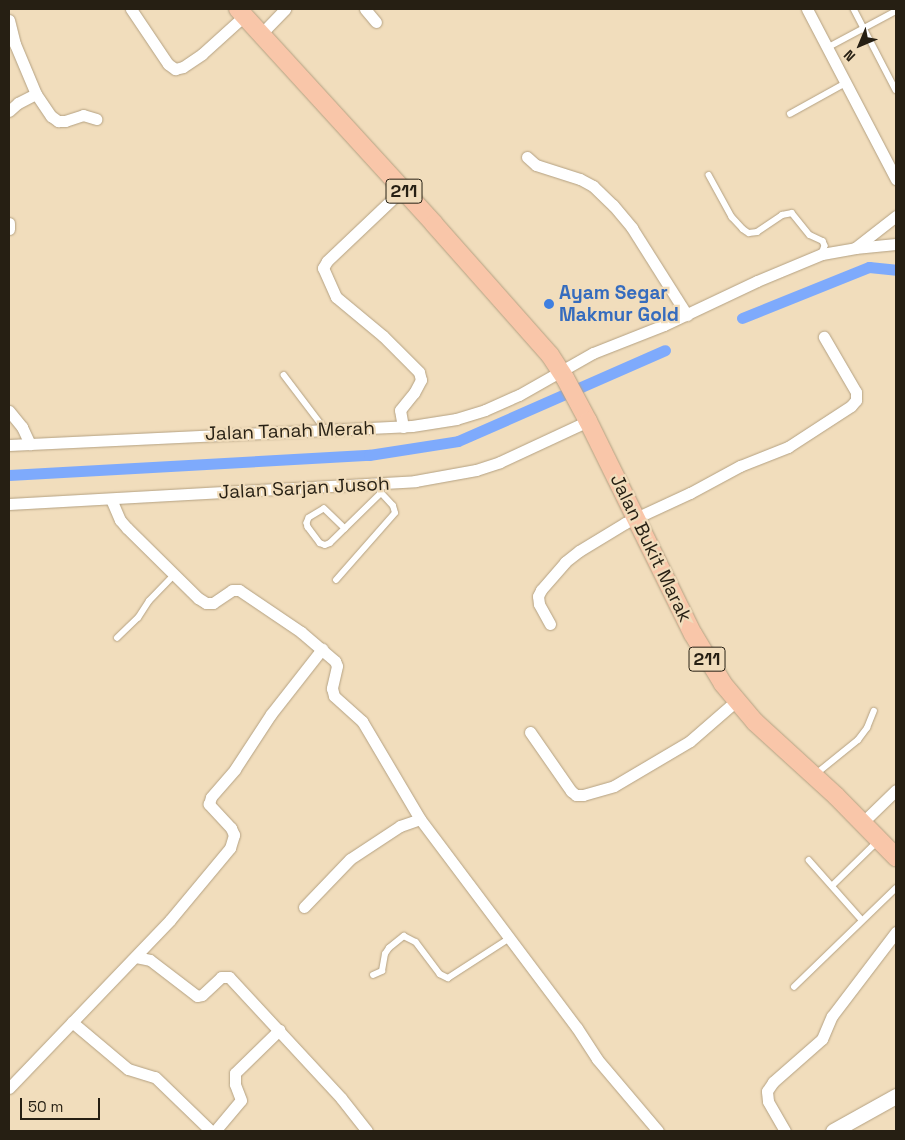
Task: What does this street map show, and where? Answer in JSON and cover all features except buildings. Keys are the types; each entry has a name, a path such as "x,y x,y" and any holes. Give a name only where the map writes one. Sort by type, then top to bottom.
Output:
{"main road":[{"name":"211","path":"241,12 528,329 563,374"},
{"name":"Jalan Bukit Marak","path":"563,374 706,659 736,701 755,722 863,822 896,857"},
{"path":"833,1131 895,1098"}],"street":[{"path":"131,9 168,64 175,69 183,67 202,54 241,12"},
{"path":"261,34 285,9"},
{"path":"364,9 376,22"},
{"path":"807,9 896,179"},
{"path":"9,20 15,44 36,94 44,107 58,121 65,121 83,115 96,119"},
{"path":"9,111 18,103 36,94"},
{"path":"528,157 536,165 580,178 593,186 613,205 632,228 687,315"},
{"path":"403,189 327,261 323,268 336,297 383,336 419,372 420,380 414,393 400,410 403,426"},
{"path":"855,248 896,216"},
{"path":"9,223 9,229"},
{"name":"Jalan Tanah Merah","path":"9,445 403,426 440,422 485,410 563,374 593,353 687,315 757,281 822,254 855,248 896,244"},
{"path":"550,624 539,604 538,596 565,562 579,551 636,518 690,493 740,466 788,447 851,406 856,400 856,392 824,337"},
{"path":"9,411 22,427 30,444"},
{"name":"Jalan Sarjan Jusoh","path":"9,504 381,489 476,470 523,452 586,417"},
{"path":"111,499 120,520 127,528 174,575 206,603 213,604 232,590 239,590 287,622 335,660 337,666 332,688 334,696 362,721 420,819 578,1028 597,1059 652,1129"},
{"path":"9,1088 136,957 202,884 234,842 232,828 209,804 211,797 235,769 271,714 322,649"},
{"path":"530,732 570,791 576,795 583,795 614,786 690,741 736,701"},
{"path":"863,822 896,790"},
{"path":"304,907 350,859 400,826 420,819"},
{"path":"785,1131 768,1101 767,1091 773,1082 822,1039 832,1016 896,932"},
{"path":"136,957 150,960 197,996 202,995 221,976 229,977 341,1098 367,1131"},
{"path":"72,1022 128,1069 155,1077 211,1131"},
{"path":"215,1131 241,1100 235,1084 235,1073 279,1030"}],"lane":[{"path":"854,9 896,90"},
{"path":"827,48 896,11"},
{"path":"790,114 846,83"},
{"path":"709,175 732,217 742,229 749,233 756,232 782,215 792,213 810,235 823,241 822,254"},
{"path":"284,375 325,429"},
{"path":"336,580 395,513 393,506 381,489 345,529 330,543 325,545 320,543 307,523 309,518 324,509 345,529"},
{"path":"117,638 138,618 148,601 174,575"},
{"path":"814,776 858,740 867,728 874,711"},
{"path":"832,886 879,839"},
{"path":"809,860 862,920"},
{"path":"794,987 896,888"},
{"path":"373,976 382,972 385,954 389,948 404,936 416,942 440,974 448,978 510,938"}],"waterway":[{"path":"742,318 869,267 896,270"},
{"path":"9,475 369,455 458,441 665,350"}],"place":[{"name":"Ayam Segar Makmur Gold","path":"549,304"}]}
